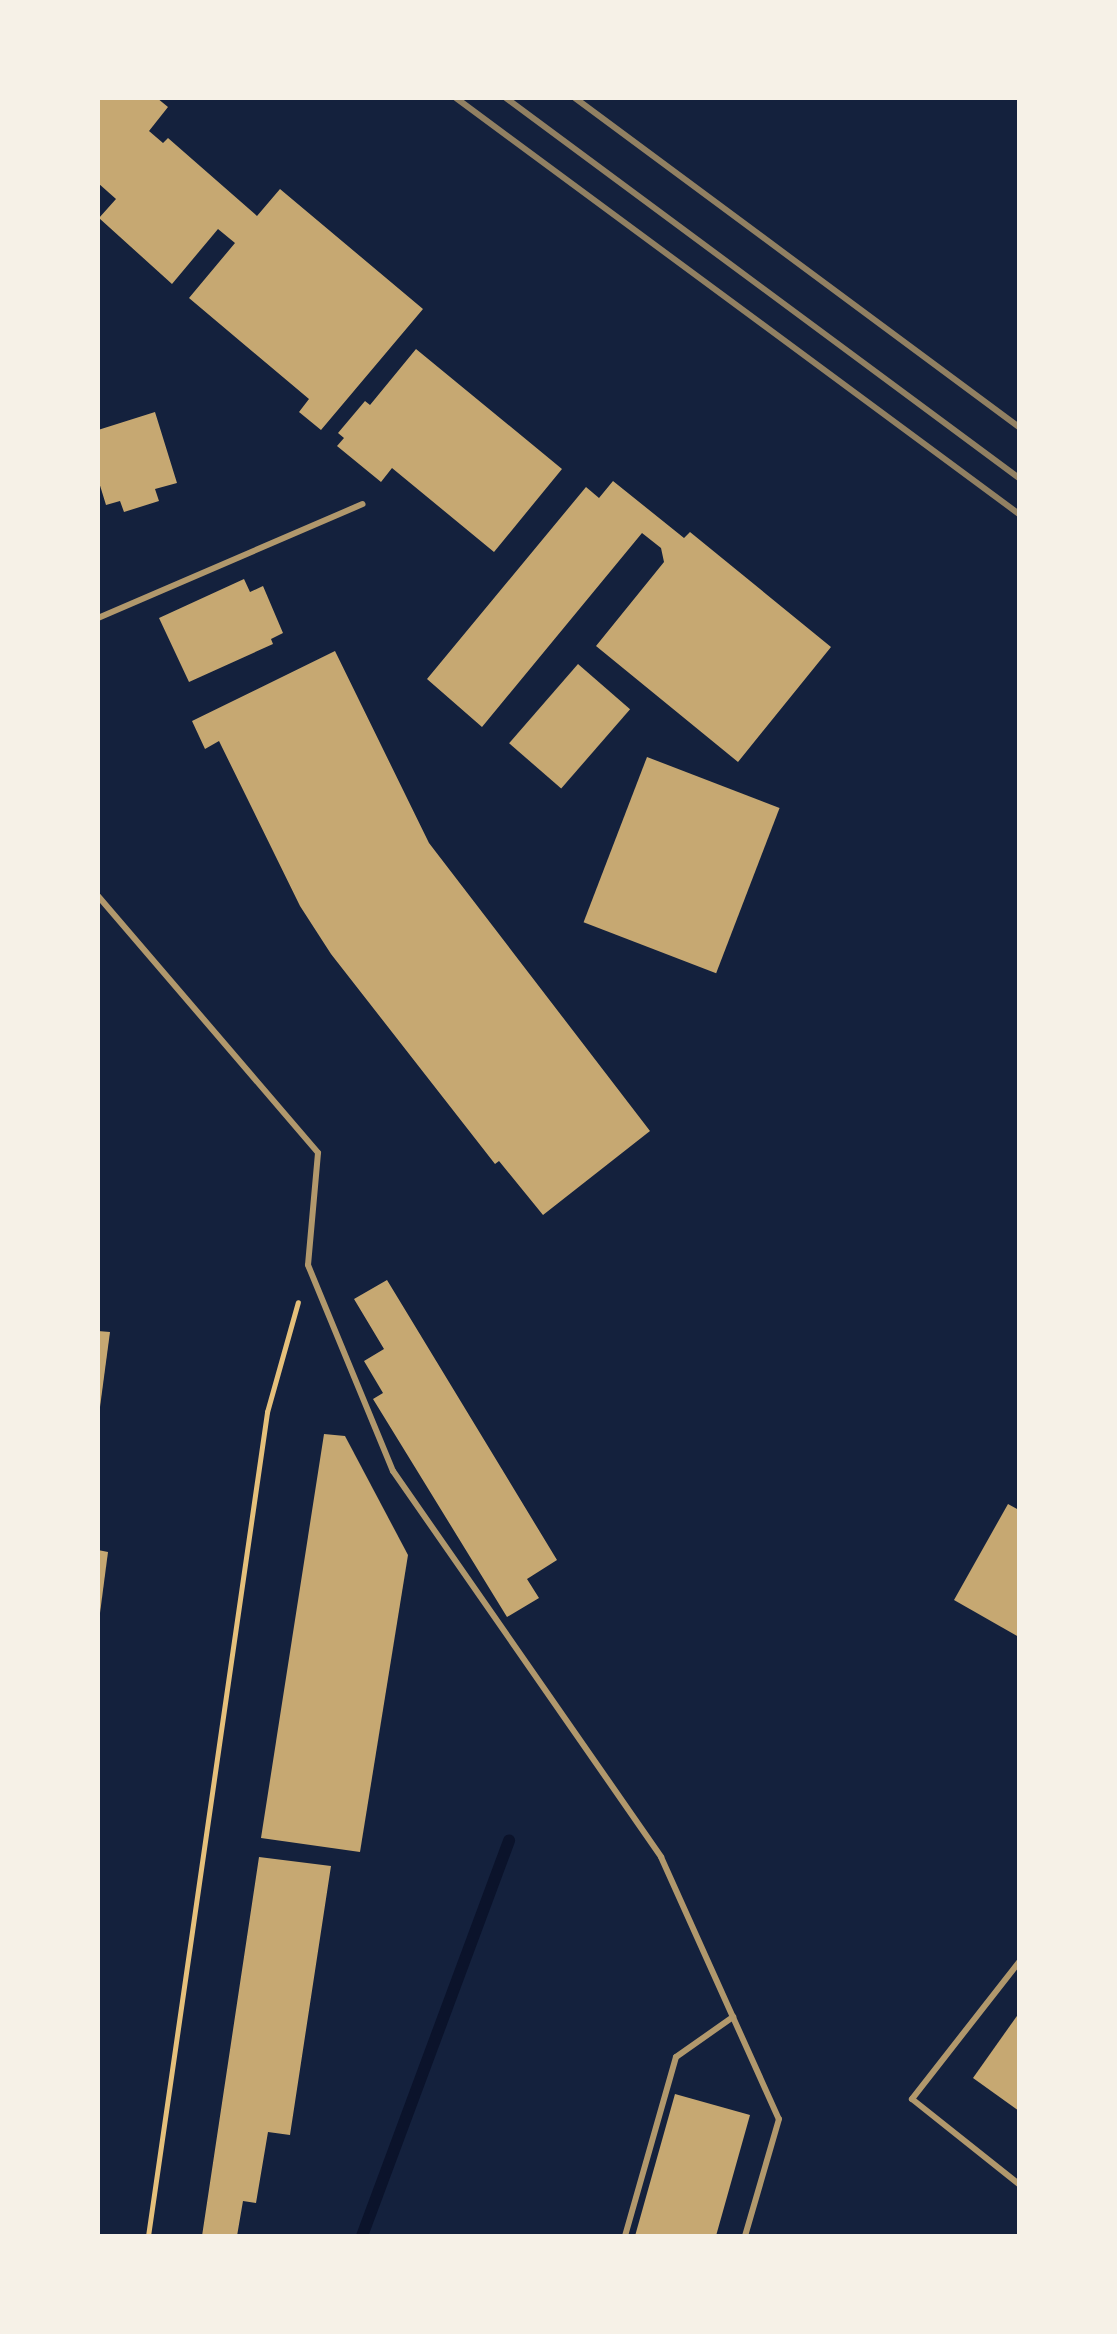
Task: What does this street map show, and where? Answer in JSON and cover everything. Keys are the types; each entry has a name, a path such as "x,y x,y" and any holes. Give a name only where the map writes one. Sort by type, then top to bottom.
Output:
{"lane":[{"path":"98,618 363,504"},
{"path":"98,896 318,1153 308,1265 393,1471 661,1857 779,2119 745,2236"},
{"path":"1019,1962 912,2099 1019,2184"},
{"path":"625,2236 676,2057 733,2017"}],"path":[{"path":"148,2236 267,1412 308,1265"}],"building":[{"path":"98,98 157,98 168,107 149,131 163,143 168,138 257,216 280,189 423,309 321,430 299,412 309,399 189,298 235,243 218,229 172,284 99,218 116,199 98,183"},
{"path":"416,349 562,469 494,552 392,468 381,482 337,446 344,438 338,433 365,401 370,405"},
{"path":"155,412 177,483 155,489 159,501 124,512 120,501 106,505 98,479 98,430"},
{"path":"613,481 684,538 690,532 831,647 738,762 596,646 664,562 661,548 642,533 482,727 427,679 586,487 599,498"},
{"path":"244,579 250,592 263,586 283,633 271,639 273,644 189,682 159,618"},
{"path":"335,651 429,843 650,1131 543,1215 499,1161 495,1164 331,954 300,906 219,741 205,749 192,721"},
{"path":"578,664 630,709 561,789 509,743"},
{"path":"647,757 780,808 716,973 584,922"},
{"path":"387,1280 557,1560 527,1579 539,1598 507,1617 373,1399 383,1393 364,1361 384,1349 354,1299"},
{"path":"98,1331 110,1332 100,1407 98,1407"},
{"path":"324,1434 345,1436 408,1555 360,1852 261,1838"},
{"path":"1008,1504 1019,1510 1019,1637 954,1600"},
{"path":"98,1550 108,1552 100,1613 98,1613"},
{"path":"259,1857 331,1866 290,2135 268,2132 256,2203 243,2201 237,2236 202,2236"},
{"path":"1019,2013 1019,2111 973,2078"},
{"path":"675,2094 750,2115 716,2236 635,2236"}],"waterway":[{"path":"362,2236 509,1840"}],"railway":[{"path":"456,98 1019,514"},
{"path":"506,98 1019,478"},
{"path":"575,98 1019,427"}]}
